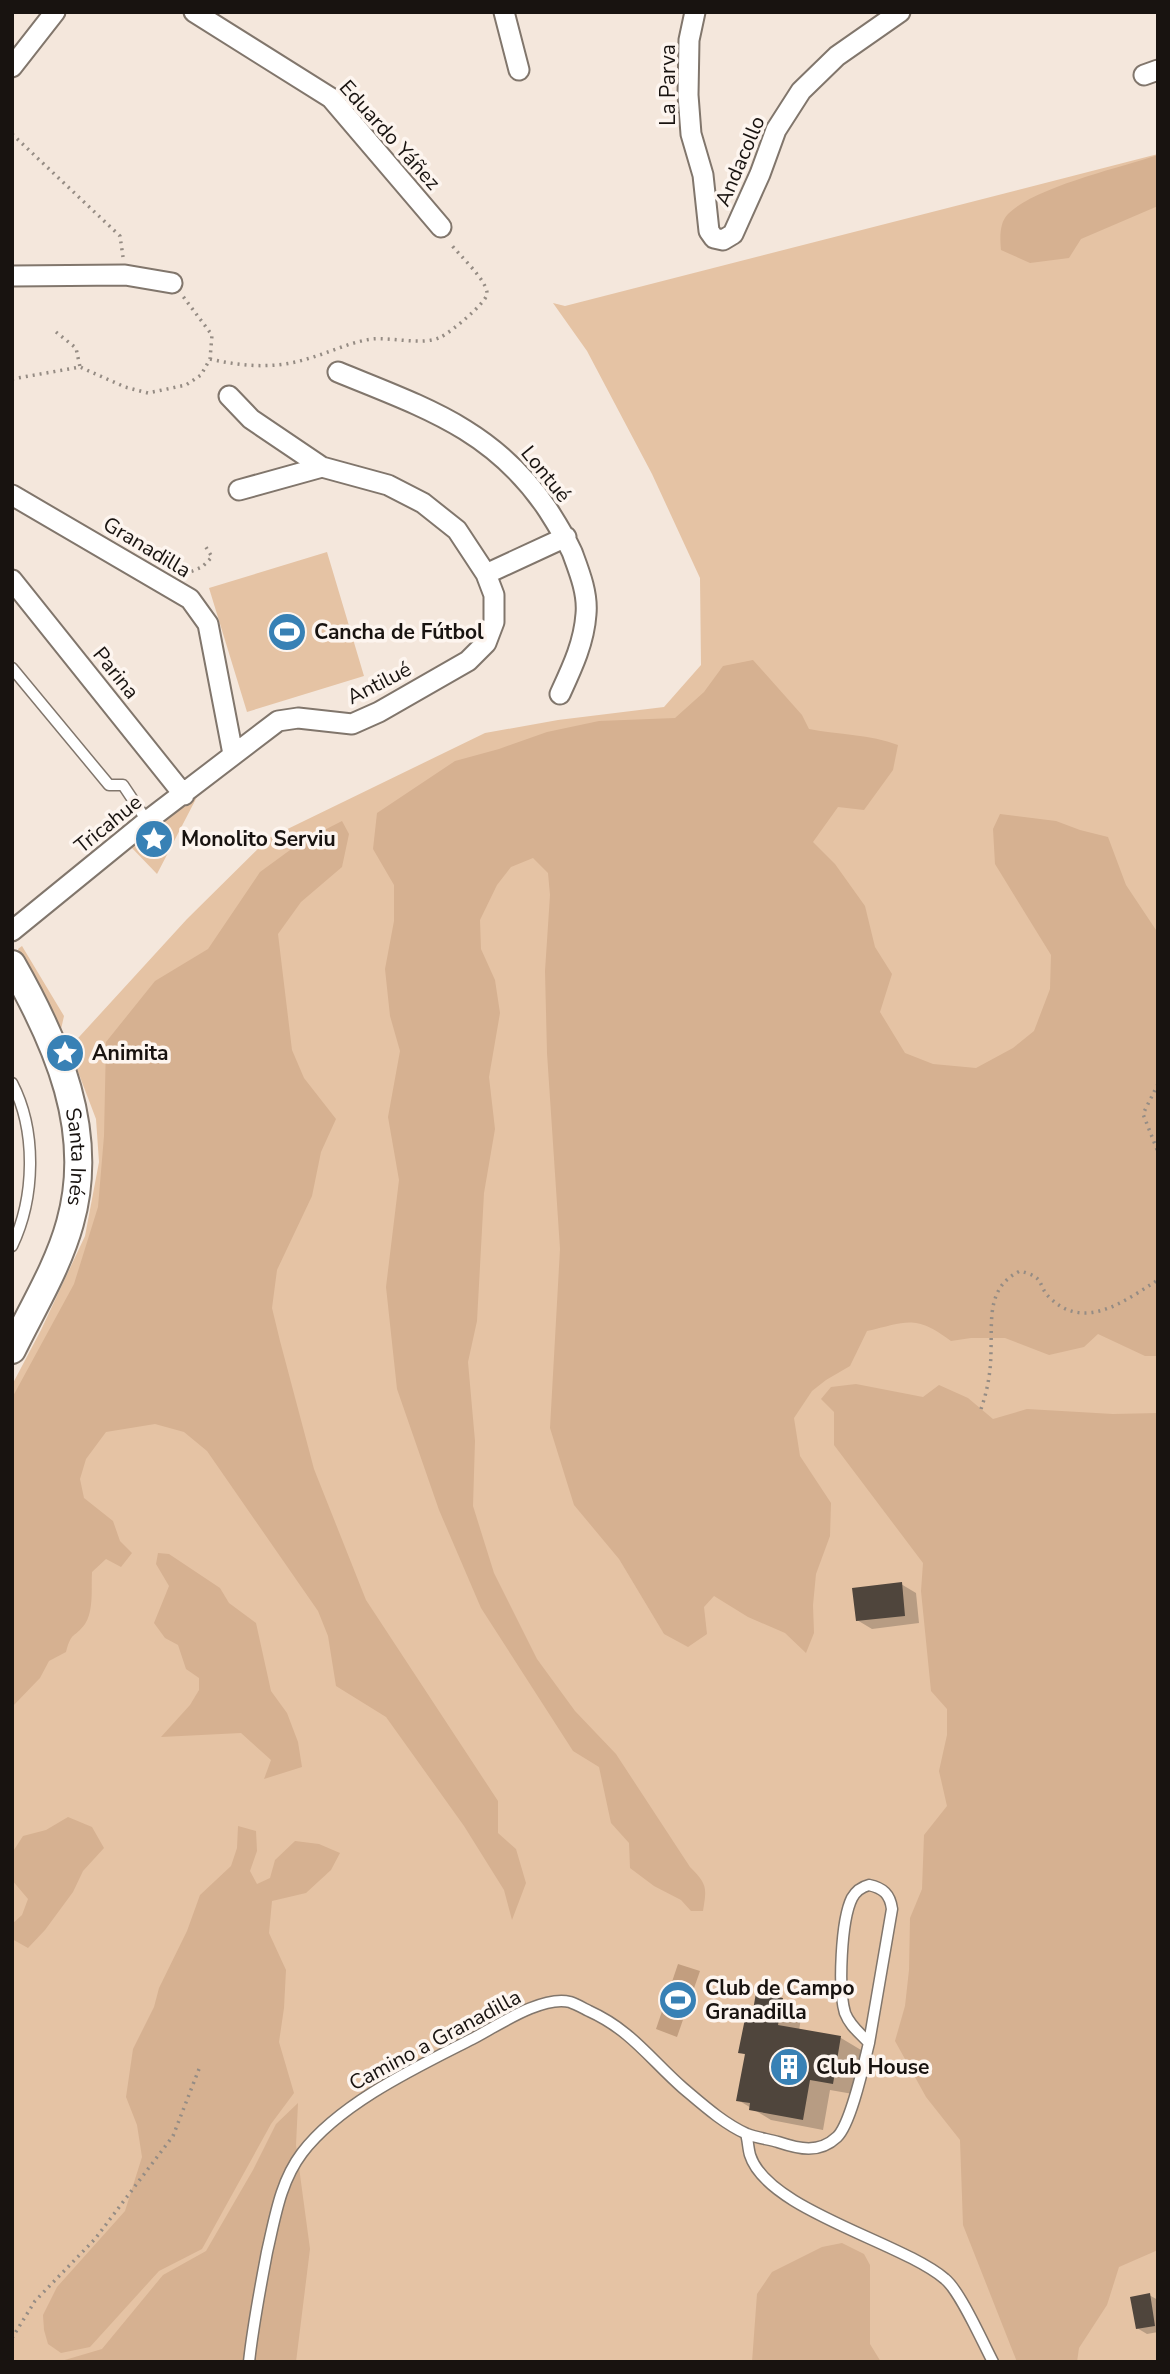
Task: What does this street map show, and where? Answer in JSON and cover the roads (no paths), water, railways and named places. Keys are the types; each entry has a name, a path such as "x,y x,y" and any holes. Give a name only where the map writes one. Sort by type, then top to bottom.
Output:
{"main road":[{"name":"Santa Inés","path":"12,964 29,994 66,1080 77,1120 80,1162 75,1203 66,1234 12,1350"}],"street":[{"path":"12,67 55,12"},
{"name":"Eduardo Yáñez","path":"194,12 331,97 441,227"},
{"path":"504,12 519,70"},
{"name":"La Parva","path":"695,12 689,40 688,95 691,134 703,175 709,231 714,238"},
{"name":"Andacollo","path":"714,238 723,240 733,234 776,130 801,91 837,56 900,12"},
{"path":"12,276 125,275 172,283"},
{"name":"Lontué","path":"338,372 418,405 475,435 505,458 539,497 566,537 581,576 587,612 580,649 560,694"},
{"name":"Antilué","path":"229,396 251,419 322,467 388,485 422,503 457,530 486,574 494,596 494,622 486,643 468,661 379,712 352,724 298,718 278,721 233,754"},
{"path":"239,490 322,467"},
{"name":"Granadilla","path":"12,495 190,599 208,624 233,754"},
{"path":"486,574 566,537"},
{"name":"Parina","path":"12,580 184,795"},
{"name":"Tricahue","path":"12,931 233,754"}],"lane":[{"path":"12,668 109,785 123,785 147,821"},
{"path":"12,1083 19,1096 31,1154 21,1228 12,1246"},
{"path":"869,1885 887,1894 892,1909 869,2043 849,2023 841,1989 846,1916 856,1892 869,1885"},
{"name":"Camino a Granadilla","path":"249,2362 255,2312 278,2202 289,2175 302,2154 321,2132 345,2111 443,2054 527,2010 551,2002 569,2002 605,2018 634,2038 681,2086 718,2116 747,2134 802,2150 822,2147 839,2136 854,2101 869,2043"},
{"path":"747,2134 750,2156 761,2174 779,2189 862,2237 922,2262 948,2280 993,2362"}],"place":[{"name":"Cancha de Fútbol","path":"287,632"},
{"name":"Monolito Serviu","path":"154,839"},
{"name":"Animita","path":"65,1053"},
{"name":"Club de Campo Granadilla","path":"678,2000"},
{"name":"Club House","path":"789,2067"}]}
